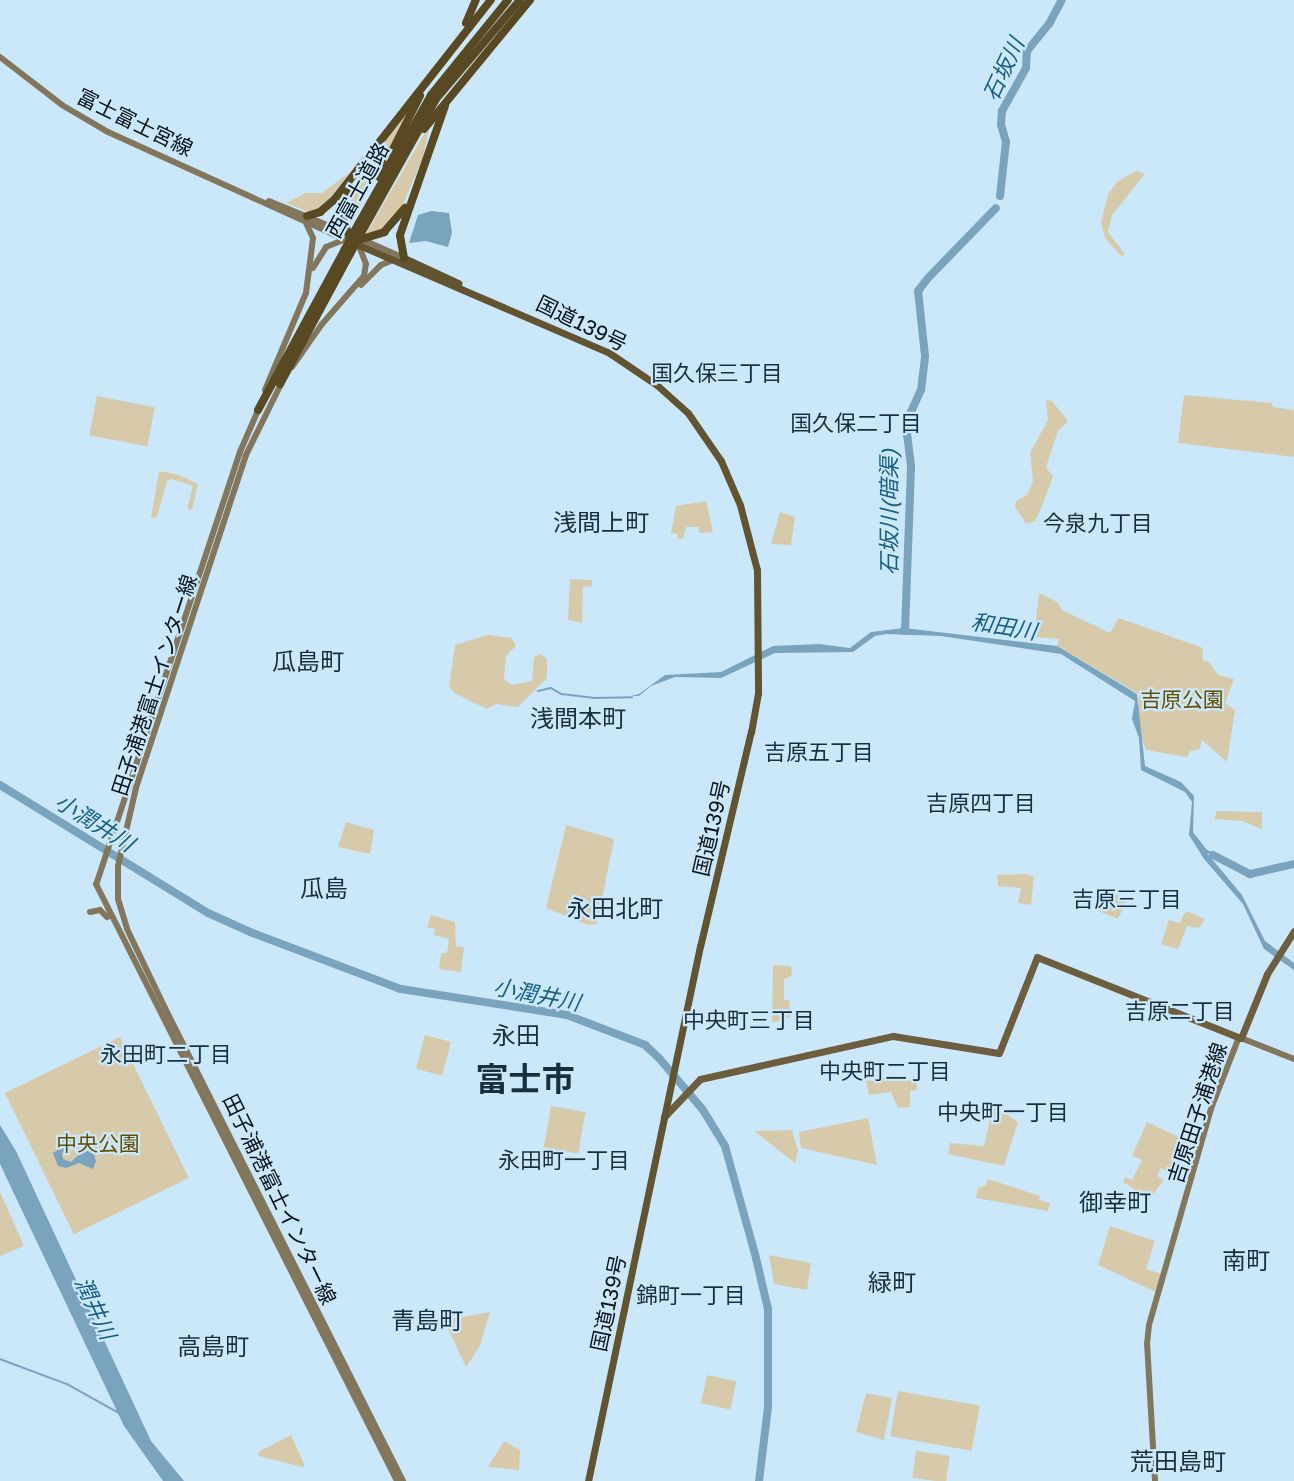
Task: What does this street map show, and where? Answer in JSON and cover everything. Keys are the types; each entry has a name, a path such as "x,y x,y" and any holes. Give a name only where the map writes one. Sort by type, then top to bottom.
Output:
{"highway":[{"path":"458,38 476,0"},
{"path":"307,219 330,205 430,79 458,38 491,0"},
{"name":"西富士道路","path":"280,384 431,95 508,0"},
{"name":"西富士道路","path":"371,208 436,99 520,0"},
{"path":"371,208 425,126 530,0"},
{"path":"371,208 430,79"},
{"path":"404,258 400,235 409,202 435,128 454,90"},
{"path":"354,176 341,209 354,240 384,232 409,202"},
{"name":"国道139号","path":"354,240 393,260 495,301"},
{"name":"西富士道路","path":"258,410 347,253"},
{"name":"国道139号","path":"404,258 633,366 675,401 702,432 732,482 747,528 757,570 758,693 751,731 675,1063 588,1481"}],"main road":[{"name":"富士富士宮線","path":"0,57 38,88 96,125 231,187 354,240 404,258"},
{"path":"307,219 313,238 308,284"},
{"path":"308,284 321,252 354,240 366,264 358,286"},
{"name":"田子浦港富士インター線","path":"393,260 381,265 332,313 280,384 246,454 136,788 117,866 118,899 127,929 403,1481"},
{"name":"田子浦港富士インター線","path":"308,284 240,452 95,879 114,927 397,1481"},
{"path":"90,912 103,912 114,927"},
{"path":"1240,1038 1278,956 1294,931"},
{"path":"664,1117 688,1089 705,1078 892,1036 999,1053 1037,957 1294,1059"},
{"name":"吉原田子浦港線","path":"1155,1481 1146,1344 1210,1114 1240,1038"}],"green space":[{"path":"411,108 350,225 347,206 350,191 371,157"},
{"path":"430,124 423,157 404,202 389,224 372,235 366,234"},
{"path":"1136,171 1145,174 1112,215 1108,232 1125,254 1121,256 1105,238 1101,222 1108,194 1118,181"},
{"path":"350,172 321,209 309,212 286,203 305,193 322,193"},
{"path":"1184,395 1272,403 1273,407 1294,410 1294,457 1178,443"},
{"path":"97,396 155,407 147,447 89,435"},
{"path":"1046,400 1052,401 1068,421 1058,431 1046,467 1053,477 1042,506 1035,521 1026,524 1015,507 1016,501 1027,495 1033,481 1030,453 1048,420"},
{"path":"159,471 179,475 198,484 192,510 187,509 193,486 172,479 167,481 157,517 151,518"},
{"path":"706,501 713,532 699,533 699,527 686,527 683,539 678,539 678,534 671,533 676,506"},
{"path":"780,512 795,517 791,545 771,544"},
{"path":"570,579 592,580 592,586 583,587 582,623 568,620"},
{"name":"吉原公園","path":"1039,593 1057,602 1062,610 1110,633 1119,618 1203,648 1202,660 1209,662 1218,675 1234,679 1225,703 1235,710 1227,762 1202,740 1200,749 1190,751 1187,757 1146,750 1137,724 1139,694 1057,646 1059,639 1034,637"},
{"path":"488,635 512,638 516,646 506,656 504,679 512,685 532,681 534,657 540,654 547,659 547,678 518,707 496,704 487,709 454,693 449,686 455,645"},
{"path":"1217,811 1262,812 1262,829 1242,821 1214,819"},
{"path":"346,822 374,830 370,854 338,847"},
{"path":"566,825 614,839 597,924 588,925 546,908"},
{"path":"1025,874 1034,877 1031,905 1018,903 1021,888 998,886 997,875"},
{"path":"1102,891 1128,898 1118,919 1093,909"},
{"path":"1186,911 1205,919 1199,928 1187,926 1178,949 1161,944 1169,920 1180,923"},
{"path":"431,915 455,922 456,946 464,947 461,972 439,969 441,953 447,953 449,939 434,935 435,929 427,927"},
{"path":"773,965 791,966 792,976 784,979 784,1000 789,1000 791,1017 772,1023"},
{"path":"425,1035 451,1042 442,1076 416,1069"},
{"name":"中央公園","path":"120,1037 189,1178 74,1234 5,1093"},
{"path":"890,1074 917,1083 917,1090 910,1091 910,1107 898,1108 891,1092 869,1095 866,1080 878,1082"},
{"path":"993,1105 1018,1122 1004,1166 948,1154 950,1143 984,1146"},
{"path":"551,1106 585,1112 578,1153 544,1147"},
{"path":"868,1118 877,1165 801,1148 799,1132"},
{"path":"1147,1122 1187,1141 1176,1176 1161,1168 1157,1176 1164,1180 1150,1199 1123,1182 1125,1177 1132,1180 1142,1160 1132,1156"},
{"path":"792,1130 798,1151 795,1163 754,1131"},
{"path":"988,1179 1040,1196 1039,1200 1050,1203 1048,1211 976,1198 978,1188 986,1185"},
{"path":"0,1192 24,1246 0,1256"},
{"path":"1110,1226 1155,1241 1146,1269 1162,1274 1156,1292 1098,1265"},
{"path":"769,1255 811,1263 807,1290 774,1284"},
{"path":"490,1312 480,1346 466,1367 444,1320"},
{"path":"707,1375 736,1381 730,1410 701,1403"},
{"path":"898,1391 980,1405 972,1451 890,1436"},
{"path":"866,1393 892,1398 884,1440 856,1432"},
{"path":"291,1435 305,1466 259,1456 258,1452"},
{"path":"504,1441 520,1450 519,1470 488,1467"},
{"path":"916,1451 950,1456 946,1481 912,1478"}],"water":[{"path":"431,211 449,213 452,233 448,247 426,241 409,243 418,215"},
{"path":"904,628 1057,646 1137,694 1145,766 1181,782 1194,796 1193,832 1206,849 1223,859 1207,853 1242,895 1265,941 1294,963 1294,970 1264,949 1243,904 1204,859 1189,835 1192,802 1185,792 1141,770 1139,738 1132,719 1135,701 1061,654 941,636 886,634 875,636 853,652 775,653 721,678 675,677 651,686 639,696 631,696 639,694 665,675 721,672 773,646 819,644 850,648 871,632"},
{"path":"0,1125 16,1151 151,1441 184,1481 163,1481 124,1426 0,1164"},
{"path":"68,1135 73,1144 62,1153 63,1159 71,1162 82,1151 93,1151 96,1161 93,1169 79,1163 66,1168 58,1166 53,1153 65,1145 58,1138"}],"waterway":[{"name":"石坂川","path":"1000,196 1006,142 1001,125 1002,111 1026,68 1027,51 1049,24 1062,0"},
{"name":"石坂川(暗渠)","path":"931,275 996,208"},
{"name":"石坂川(暗渠)","path":"925,356 918,291 929,277"},
{"name":"石坂川(暗渠)","path":"905,631 911,466 907,435 911,412 921,390 925,359"},
{"name":"和田川","path":"538,691 551,688 562,694 593,698 632,697"},
{"name":"小潤井川","path":"0,785 208,913 250,932 401,989 567,1015 645,1045 703,1110 725,1146 756,1258 768,1309 768,1407 759,1481"},
{"path":"1213,855 1250,874 1294,864"},
{"path":"0,1359 67,1384 121,1414"}],"district":[{"name":"国久保三丁目","path":"717,373"},
{"name":"国久保二丁目","path":"856,423"},
{"name":"浅間上町","path":"601,522"},
{"name":"今泉九丁目","path":"1098,523"},
{"name":"瓜島町","path":"308,661"},
{"name":"浅間本町","path":"578,718"},
{"name":"吉原五丁目","path":"819,752"},
{"name":"吉原四丁目","path":"981,803"},
{"name":"瓜島","path":"324,888"},
{"name":"吉原三丁目","path":"1127,899"},
{"name":"永田北町","path":"615,908"},
{"name":"吉原二丁目","path":"1180,1011"},
{"name":"中央町三丁目","path":"749,1020"},
{"name":"永田","path":"516,1035"},
{"name":"永田町二丁目","path":"166,1054"},
{"name":"中央町二丁目","path":"885,1071"},
{"name":"富士市","path":"525,1079"},
{"name":"中央町一丁目","path":"1003,1112"},
{"name":"永田町一丁目","path":"564,1160"},
{"name":"御幸町","path":"1115,1202"},
{"name":"南町","path":"1246,1260"},
{"name":"緑町","path":"892,1282"},
{"name":"錦町一丁目","path":"691,1295"},
{"name":"青島町","path":"427,1320"},
{"name":"高島町","path":"213,1346"},
{"name":"荒田島町","path":"1178,1461"}],"water label":[{"name":"潤井川","path":"96,1308"}]}
